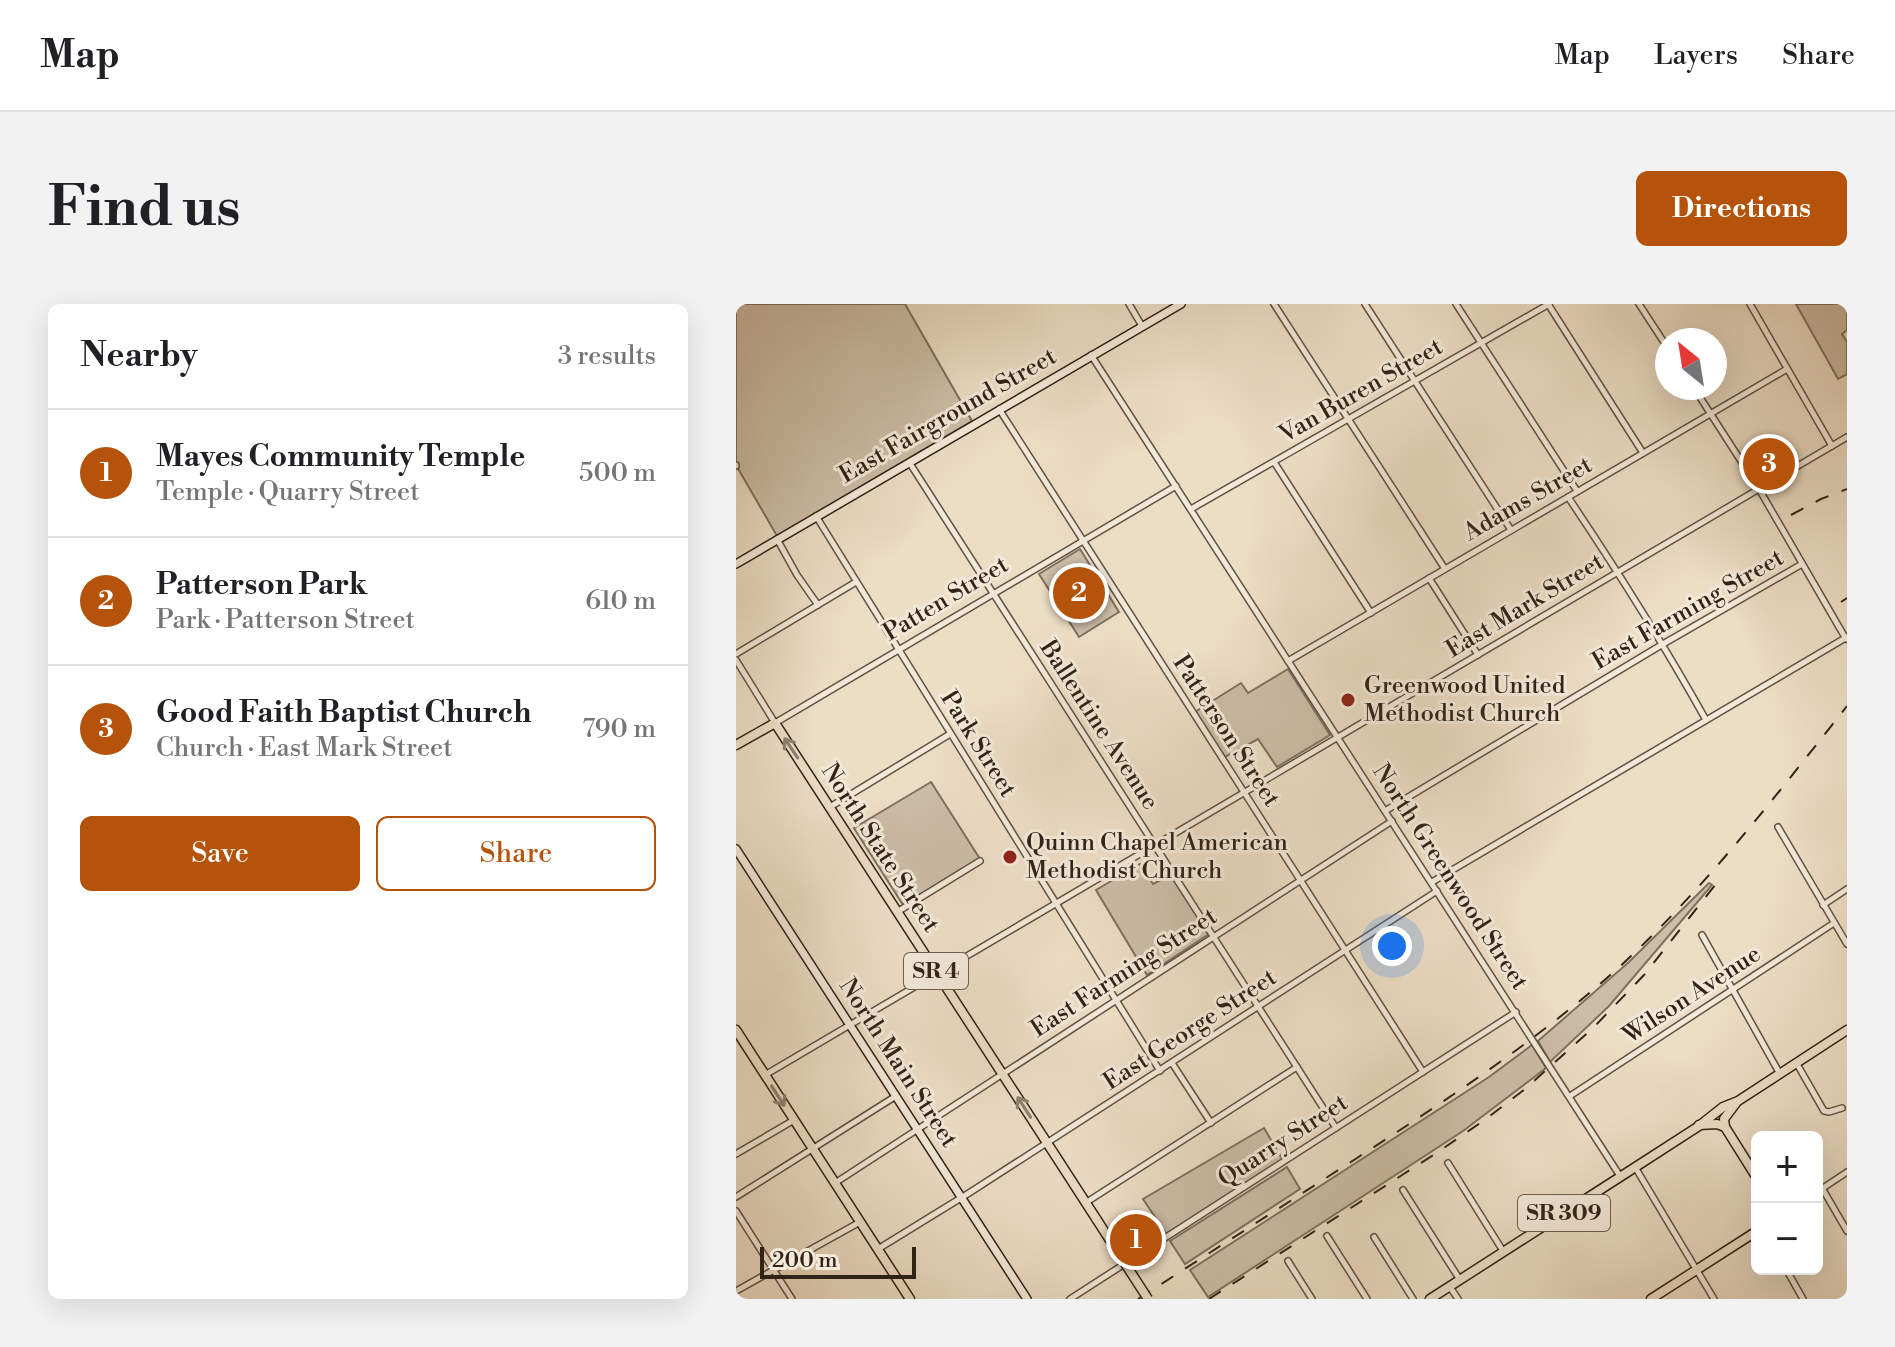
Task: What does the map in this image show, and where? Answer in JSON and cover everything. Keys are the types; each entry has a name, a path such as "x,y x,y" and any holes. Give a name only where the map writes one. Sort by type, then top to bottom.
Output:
{"main road":[{"name":"Patten Street","path":"736,745 775,723"},
{"name":"North State Street","path":"775,723 1148,1299"},
{"path":"736,1030 910,1299"},
{"name":"SR 309","path":"1430,1299 1699,1126 1723,1107 1738,1101 1847,1030"},
{"path":"1738,1101 1724,1119 1725,1127 1751,1168"},
{"path":"1699,1126 1717,1124 1725,1127"},
{"path":"1651,1299 1751,1235"}],"street":[{"path":"1129,304 1142,326"},
{"name":"East Fairground Street","path":"736,564 1181,304"},
{"path":"1274,304 1445,569"},
{"path":"1365,304 1511,530"},
{"path":"1456,304 1577,491"},
{"path":"1549,304 1643,453"},
{"name":"Van Buren Street","path":"1191,509 1549,304"},
{"path":"1639,304 1655,329"},
{"path":"1750,304 1832,446"},
{"name":"North Greenwood Street","path":"1091,355 1620,1177"},
{"name":"Adams Street","path":"1288,661 1787,369"},
{"path":"1432,882 1847,638 1702,400"},
{"name":"Patterson Street","path":"999,409 1423,1072"},
{"name":"East Mark Street","path":"765,1075 1847,437"},
{"name":"Ballentine Avenue","path":"909,462 1336,1128"},
{"path":"1274,462 1371,613"},
{"name":"Patten Street","path":"775,723 1176,486"},
{"path":"1568,497 1663,644 1706,720"},
{"name":"Park Street","path":"816,516 1160,1071"},
{"path":"777,539 818,605"},
{"name":"East Farming Street","path":"1385,811 1802,564"},
{"path":"1429,578 1478,655"},
{"path":"736,654 856,582"},
{"name":"North State Street","path":"736,660 775,723"},
{"path":"830,807 950,734"},
{"name":"East Farming Street","path":"835,1183 1392,821"},
{"path":"1778,827 1847,944"},
{"name":"North Main Street","path":"736,849 1027,1299"},
{"path":"897,912 980,861"},
{"path":"1823,905 1847,889"},
{"name":"East George Street","path":"878,1249 1437,891"},
{"name":"Wilson Avenue","path":"1570,1096 1834,923"},
{"path":"1702,935 1780,1074"},
{"name":"Quarry Street","path":"1070,1299 1516,1012"},
{"path":"1172,1063 1211,1123"},
{"path":"1796,1063 1824,1111 1842,1108"},
{"path":"1090,1200 1297,1067"},
{"path":"736,1197 897,1096"},
{"path":"736,1154 794,1120"},
{"path":"1448,1163 1504,1252"},
{"path":"1635,1167 1714,1299"},
{"path":"1823,1188 1847,1172"},
{"path":"1403,1190 1460,1280"},
{"path":"1823,1195 1847,1231"},
{"path":"736,1211 792,1299"},
{"path":"736,1291 860,1222"},
{"path":"1327,1236 1367,1299"},
{"path":"1374,1237 1413,1299"},
{"path":"1288,1261 1312,1299"},
{"path":"1789,1275 1803,1299"},
{"path":"1450,1286 1458,1299"}],"shaded area":[{"path":"736,304 905,304 972,421 777,536 736,465"},
{"path":"1796,304 1847,304 1847,330 1842,334 1847,342 1847,374 1838,379"},
{"path":"1080,549 1119,612 1079,637 1039,574"},
{"path":"1288,669 1330,735 1277,767 1258,739 1225,757 1195,712 1241,683 1248,693"},
{"path":"931,782 980,859 903,905 854,828"},
{"path":"1140,864 1153,884 1171,875 1209,934 1147,975 1096,890"},
{"path":"1709,883 1712,885 1609,1006 1550,1062 1538,1041 1629,962"},
{"path":"1532,1045 1546,1068 1463,1131 1208,1297 1190,1270 1489,1077"},
{"path":"1264,1128 1284,1162 1167,1235 1143,1199"},
{"path":"1287,1167 1300,1189 1185,1264 1170,1241"}],"railway":[{"path":"1791,515 1847,489"},
{"path":"1841,602 1847,598"},
{"path":"1138,1299 1458,1092 1585,996 1648,940 1708,876 1847,706"},
{"path":"1209,1299 1438,1152 1525,1089 1593,1028 1644,975 1716,884"}],"place":[{"name":"Good Faith Baptist Church","path":"1769,464"},
{"name":"Patterson Park","path":"1079,593"},
{"name":"Greenwood United Methodist Church","path":"1348,700"},
{"name":"Quinn Chapel American Methodist Church","path":"1010,857"},
{"name":"Mayes Community Temple","path":"1136,1240"}]}
